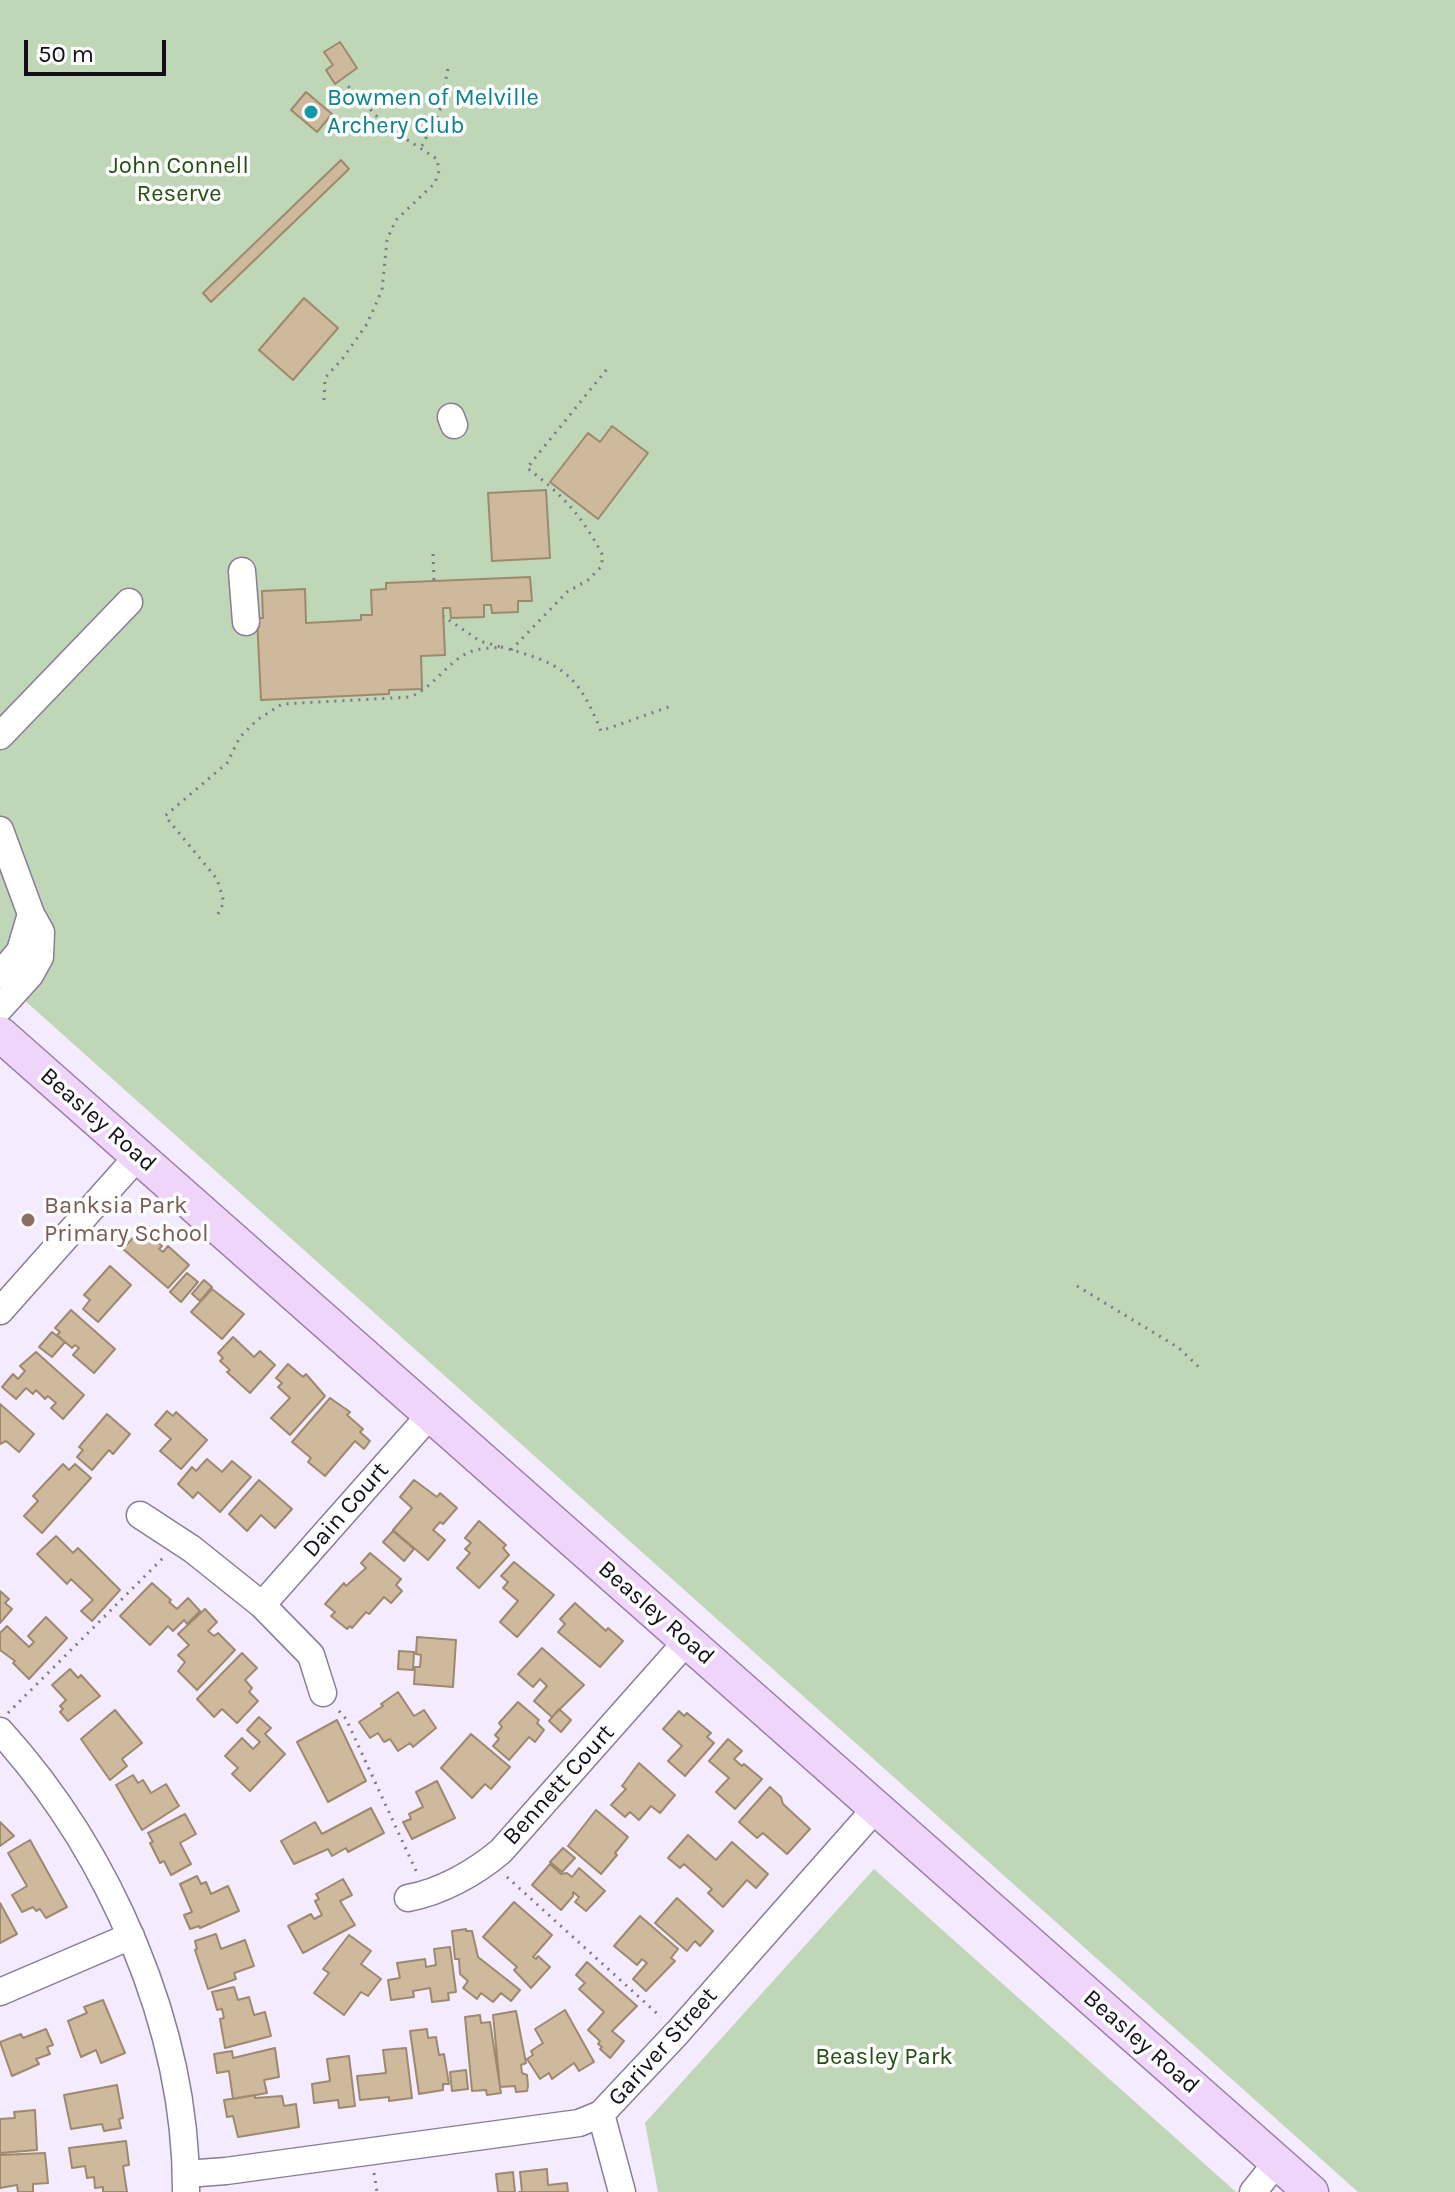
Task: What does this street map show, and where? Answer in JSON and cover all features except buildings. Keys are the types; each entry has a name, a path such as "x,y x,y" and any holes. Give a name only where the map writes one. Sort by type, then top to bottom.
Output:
{"main road":[{"name":"Beasley Road","path":"0,1034 134,1160 872,1812 1272,2180 1311,2192"},
{"name":"Beasley Road","path":"0,1051 134,1160"}],"street":[{"path":"242,571 246,622"},
{"path":"0,736 129,602"},
{"path":"0,830 31,914 41,932 40,957 30,975 0,1008"},
{"path":"0,975 20,951 31,914"},
{"path":"0,1311 134,1160"},
{"name":"Dain Court","path":"262,1605 426,1419"},
{"path":"140,1515 175,1537 262,1605 311,1655 323,1693"},
{"name":"Bennett Court","path":"415,1897 469,1874 489,1861 683,1645"},
{"path":"0,1731 23,1756 78,1833 131,1936 162,2029 181,2120 186,2183"},
{"name":"Gariver Street","path":"186,2183 226,2171 579,2123 601,2114 678,2032 872,1812"},
{"path":"0,1992 131,1936"},
{"path":"601,2114 622,2192"}],"path":[{"path":"422,146 440,110 448,68"},
{"path":"324,400 325,378 367,324 382,290 387,240 391,230 397,219 435,183 439,171 437,159 422,146 386,126 345,83"},
{"path":"511,650 567,592 588,580 601,567 603,556 586,523 546,482 527,468 607,369"},
{"path":"433,554 434,581"},
{"path":"443,616 480,641 542,658 570,677 590,704 601,731 674,705"},
{"path":"218,914 224,902 217,879 165,816 227,763 240,737 257,720 282,704 410,697 428,689 461,657 476,650 501,647"},
{"path":"1077,1286 1179,1348 1201,1369"},
{"path":"0,1721 166,1555 175,1537"},
{"path":"323,1693 346,1719 416,1867 415,1897"},
{"path":"489,1861 678,2032"}],"green space":[{"name":"John Connell Reserve","path":"0,0 1455,0 1455,2192 1358,2192 13,990 0,972"},
{"name":"Beasley Park","path":"874,1869 1236,2192 658,2192 645,2123"}],"place":[{"name":"Bowmen of Melville Archery Club","path":"311,112"},
{"name":"Banksia Park Primary School","path":"28,1220"}]}
